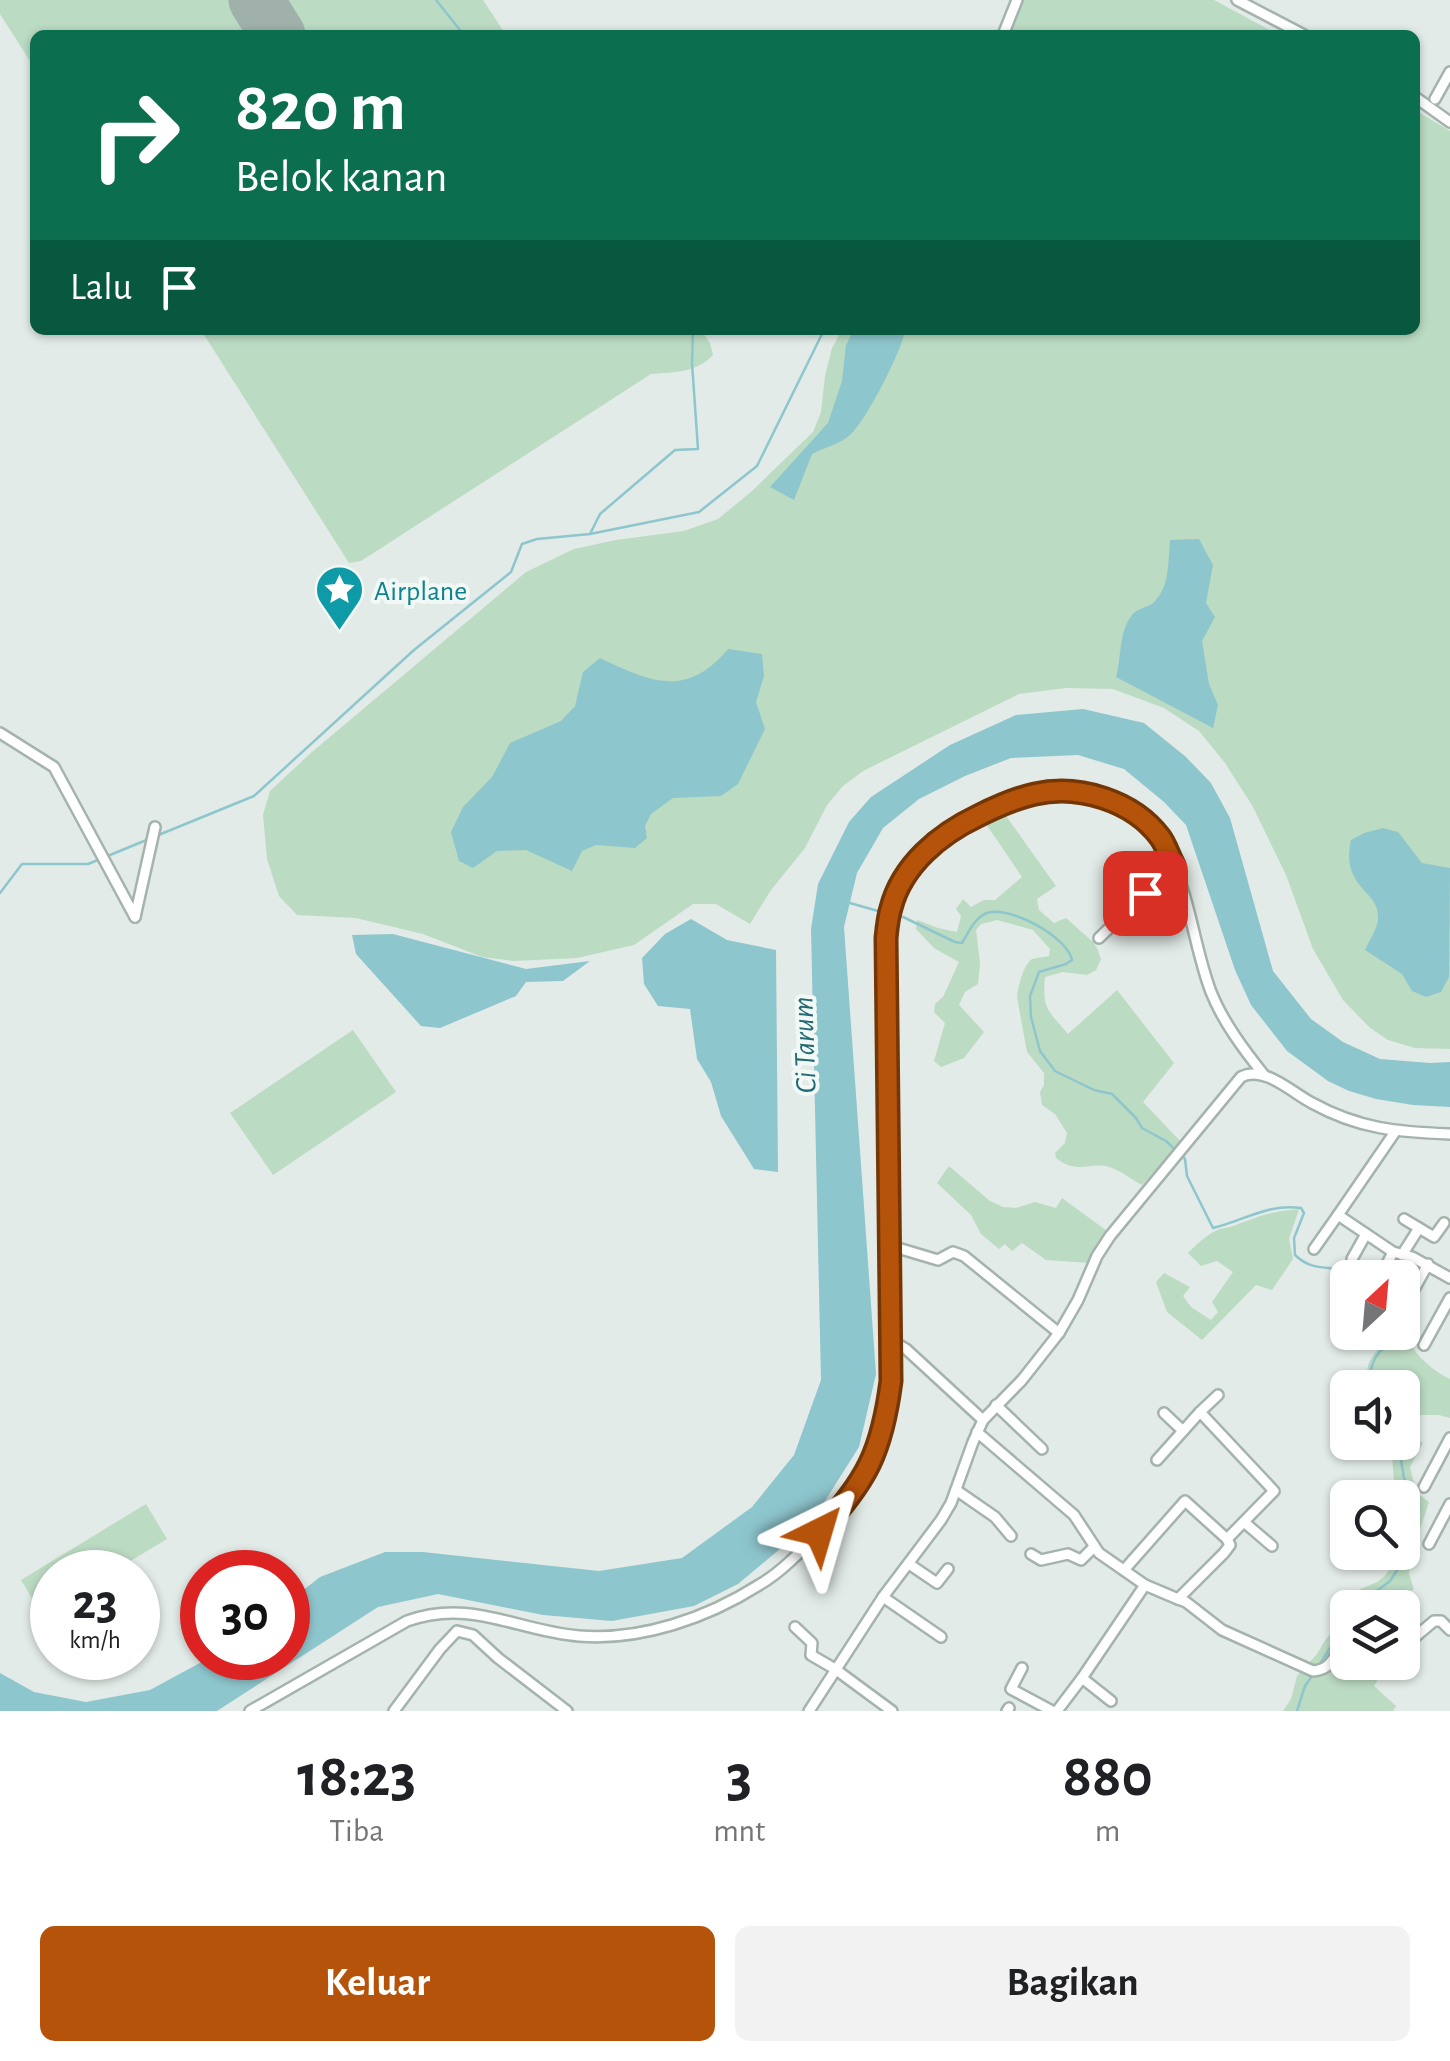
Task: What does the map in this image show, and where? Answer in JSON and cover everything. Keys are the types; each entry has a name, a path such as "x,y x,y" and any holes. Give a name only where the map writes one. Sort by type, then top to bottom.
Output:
{"street":[{"path":"1004,30 1017,0"},
{"path":"1237,0 1294,30"},
{"path":"1436,99 1450,72"},
{"path":"1420,101 1450,122"},
{"path":"0,733 54,767 136,917 155,827"},
{"path":"250,1711 407,1621 433,1613 487,1616 577,1636 660,1629 760,1585 826,1524 864,1476 876,1452 891,1381 887,1074 891,906 908,873 936,840 996,807 1038,793 1076,793 1116,803 1150,826 1161,838 1174,865 1213,998 1264,1075 1346,1120 1396,1132 1450,1134"},
{"path":"1099,938 1174,865"},
{"path":"809,1711 883,1597 941,1520 984,1420 1059,1334 1102,1247 1240,1077 1247,1073 1264,1075"},
{"path":"1314,1249 1396,1132"},
{"path":"1338,1215 1398,1254 1428,1264 1450,1278"},
{"path":"1404,1219 1434,1237 1444,1224"},
{"path":"1394,1260 1419,1228"},
{"path":"1352,1259 1366,1234"},
{"path":"891,1246 934,1259 953,1252 964,1256 1059,1334"},
{"path":"1420,1279 1428,1264"},
{"path":"1424,1344 1450,1298"},
{"path":"891,1340 984,1420"},
{"path":"1157,1460 1218,1395"},
{"path":"996,1405 1042,1449"},
{"path":"1200,1412 1274,1488 1272,1496 1227,1539"},
{"path":"1164,1413 1183,1431"},
{"path":"977,1432 1074,1515 1094,1548 1145,1585 1186,1602 1222,1630 1312,1671 1330,1664"},
{"path":"1424,1487 1450,1438"},
{"path":"956,1490 995,1517 1011,1536"},
{"path":"1124,1570 1184,1501 1230,1545 1178,1599"},
{"path":"1429,1544 1450,1504"},
{"path":"1244,1522 1272,1546"},
{"path":"1031,1554 1040,1560 1068,1554 1081,1560 1094,1548"},
{"path":"909,1564 937,1583 948,1569"},
{"path":"1022,1668 1011,1690 1054,1711 1082,1678 1145,1585"},
{"path":"883,1597 941,1637"},
{"path":"394,1711 457,1631 458,1625 450,1612"},
{"path":"1420,1633 1434,1621 1450,1630"},
{"path":"795,1628 812,1643 811,1655 892,1711"},
{"path":"457,1631 473,1635 567,1711"},
{"path":"1082,1678 1111,1701"}],"green space":[{"path":"0,0 483,0 503,30 30,30 30,61 0,14"},
{"path":"1022,0 1214,0 1270,30 1010,30"},
{"path":"1420,113 1450,131 1450,1049 1415,1048 1388,1040 1343,1000 1313,949 1286,875 1253,807 1225,763 1199,731 1164,708 1113,689 1066,688 1019,694 863,771 827,805 805,848 750,924 716,904 693,904 634,945 577,958 513,961 482,957 423,934 356,918 297,915 279,896 267,859 263,815 270,791 526,572 574,549 684,531 718,519 813,432 821,412 832,348 839,335 1420,335"},
{"path":"204,335 704,335 710,343 713,355 706,361 677,372 651,374 361,561 349,563"},
{"path":"1001,809 1056,886 1037,899 1039,910 1054,923 1066,918 1093,942 1101,959 1096,970 1087,975 1063,972 1045,977 1046,1003 1051,1014 1068,1034 1117,990 1174,1063 1143,1102 1181,1142 1142,1185 1112,1168 1071,1166 1056,1158 1067,1133 1055,1114 1042,1105 1044,1073 1027,1052 1017,997 1029,962 1049,956 1050,949 1033,930 997,920 981,924 976,930 978,984 965,992 959,1005 984,1032 964,1058 941,1067 934,1061 945,1023 934,1012 935,1004 943,997 959,962 934,948 916,929 917,920 957,932 961,916 956,909 963,899 971,907 984,900 995,900 1022,877 982,818"},
{"path":"353,1030 396,1092 273,1175 230,1113"},
{"path":"949,1166 990,1201 1003,1207 1035,1202 1056,1208 1062,1198 1107,1231 1089,1263 1046,1260 1022,1243 1012,1251 1005,1244 999,1249 937,1183"},
{"path":"1299,1209 1289,1239 1293,1259 1272,1290 1256,1285 1202,1340 1167,1312 1156,1282 1164,1273 1190,1287 1183,1296 1191,1307 1211,1320 1218,1312 1212,1302 1233,1272 1217,1261 1201,1266 1188,1253 1202,1240 1220,1229 1260,1216"},
{"path":"1378,1350 1415,1350 1450,1379 1450,1418 1420,1415 1420,1370 1368,1370"},
{"path":"1392,1460 1414,1460 1410,1467 1413,1480 1394,1480"},
{"path":"1420,1495 1429,1502 1420,1528"},
{"path":"146,1504 167,1539 149,1550 70,1550"},
{"path":"1409,1570 1414,1589 1359,1590 1376,1582 1387,1573"},
{"path":"30,1575 30,1595 21,1580"},
{"path":"1330,1634 1330,1680 1378,1680 1374,1686 1396,1706 1393,1711 1283,1711 1297,1676"}],"water":[{"path":"851,335 904,335 864,417 849,436 812,454 794,500 770,487 828,423 842,381 846,345"},
{"path":"1199,539 1213,565 1206,603 1215,617 1202,641 1209,684 1218,705 1213,728 1116,677 1128,622 1163,590 1170,540"},
{"path":"728,649 762,654 764,676 756,702 765,729 738,784 721,796 673,798 651,814 645,826 647,838 635,848 596,845 582,851 572,871 526,850 497,851 473,868 459,861 451,832 463,807 492,777 510,743 561,721 575,706 583,672 600,658 652,679 682,680 713,665"},
{"path":"1083,709 1144,723 1186,757 1211,783 1230,818 1273,971 1311,1019 1343,1042 1380,1059 1450,1062 1450,1107 1413,1105 1349,1091 1287,1051 1251,1005 1235,970 1186,825 1124,769 1078,755 1011,758 965,776 919,799 883,828 857,873 844,927 876,1374 859,1447 811,1523 738,1584 694,1606 612,1621 543,1615 438,1594 378,1607 310,1651 310,1585 320,1577 385,1552 423,1552 599,1571 682,1558 752,1507 794,1455 821,1380 811,929 818,884 849,822 871,797 950,745 1016,715"},
{"path":"1383,828 1398,832 1422,863 1450,868 1449,977 1441,992 1426,997 1412,991 1402,974 1365,950 1377,924 1377,910 1351,869 1351,840"},
{"path":"691,919 727,940 776,950 778,1172 754,1169 721,1116 711,1082 697,1059 690,1009 658,1006 644,984 642,958 665,934"},
{"path":"393,934 526,969 590,961 563,981 526,982 516,996 440,1028 421,1026 356,954 352,935"},
{"path":"0,1673 34,1692 86,1702 150,1690 180,1674 180,1680 265,1680 217,1711 0,1711"}],"waterway":[{"path":"436,0 460,30"},
{"path":"590,534 600,514 675,450 698,449 693,335"},
{"path":"156,836 254,796 414,650 511,572 522,544 699,512 757,466 822,335"},
{"path":"0,893 22,864 88,864 149,839"},
{"path":"850,903 885,913"},
{"path":"893,915 962,943 972,926 987,913 1023,918 1049,933 1072,960 1039,972 1030,996 1040,1051 1055,1071 1094,1090 1112,1094 1142,1128 1166,1141 1185,1159 1187,1176 1213,1228 1267,1210 1301,1208 1304,1213 1294,1238 1295,1255 1312,1265 1330,1268"},
{"path":"1371,1370 1382,1350"},
{"path":"1378,1590 1398,1569 1416,1528 1418,1506 1404,1478 1401,1460"},
{"path":"1319,1665 1330,1648"},
{"path":"1297,1711 1312,1676"}],"runway":[{"path":"256,0 275,30"}],"place":[{"name":"Airplane","path":"339,632"}],"route":[{"path":"819,1532 858,1484 876,1452 887,1414 891,1381 891,1246 886,938 897,892 936,840 996,807 1053,792 1096,796 1116,803 1161,838 1174,865 1145,893"}],"water label":[{"name":"Ci Tarum","path":"804,1045"}]}
